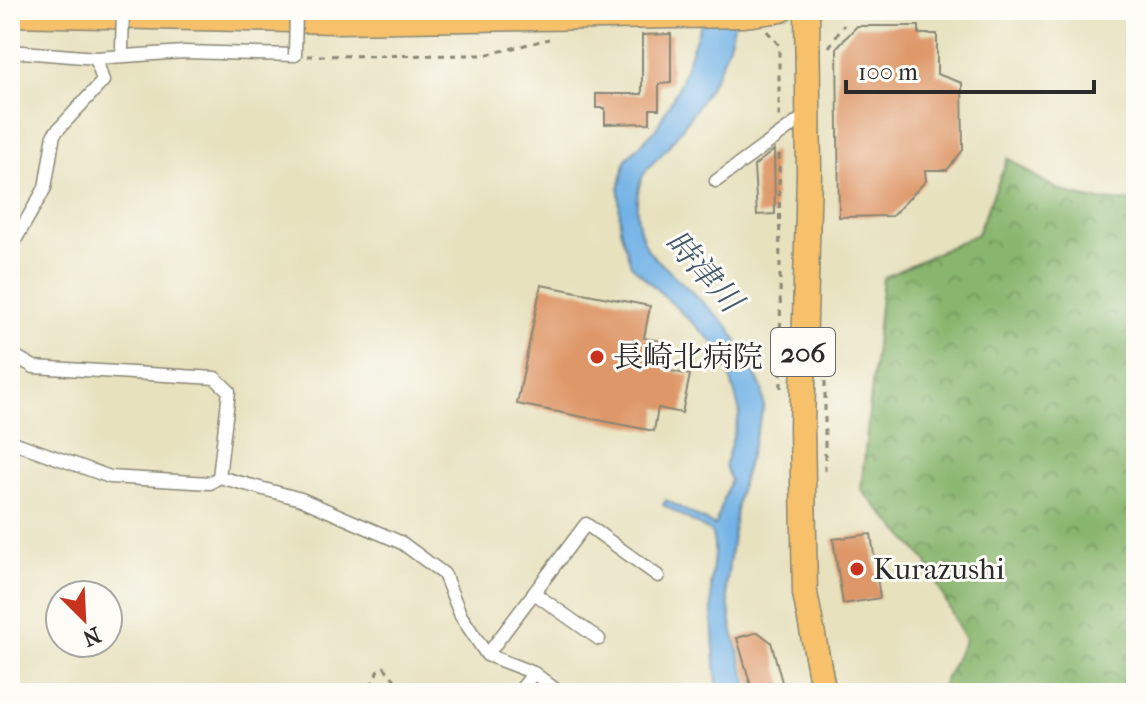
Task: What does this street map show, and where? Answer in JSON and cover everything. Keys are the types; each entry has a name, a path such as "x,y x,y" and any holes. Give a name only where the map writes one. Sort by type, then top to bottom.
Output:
{"highway":[{"path":"295,10 368,10"},
{"path":"10,14 336,21 693,15 751,21 781,10"},
{"name":"206","path":"807,10 802,426 805,593 824,693"}],"street":[{"path":"122,48 123,10"},
{"path":"10,51 96,58 184,52 295,55 295,10"},
{"path":"10,249 45,188 54,134 103,81 96,58"},
{"path":"716,181 808,114"},
{"path":"10,353 34,367 215,378 229,391 219,477"},
{"path":"10,441 110,477 210,483 219,477 301,499 402,543 444,574 461,616 487,655 534,673 560,693"},
{"path":"487,655 586,524 658,576"},
{"path":"534,593 599,639"},
{"path":"518,693 534,673"}],"path":[{"path":"751,21 772,35 779,45 781,399"},
{"path":"326,56 485,55 552,38"},
{"path":"1129,190 1136,185"},
{"path":"362,693 369,690 378,670 384,667 406,693"}],"green space":[{"path":"1008,158 1068,193 1097,200 1136,201 1136,693 945,693 941,688 965,640 925,559 861,490 883,278 977,234"}],"water":[{"name":"時津川","path":"706,10 736,10 728,48 702,100 643,175 637,208 639,226 649,252 729,327 762,388 764,406 738,497 726,587 732,628 750,693 718,693 712,614 714,552 711,532 663,505 666,500 715,526 730,480 725,466 740,412 730,376 712,341 631,265 620,229 619,189 626,159 656,129 678,88"}],"building":[{"path":"857,26 919,26 919,34 937,34 937,74 962,83 963,150 947,170 925,170 926,181 892,216 839,217 837,47"},
{"path":"671,34 671,83 659,84 659,109 650,109 650,123 605,124 605,108 596,108 596,94 642,94 642,35"},
{"path":"774,150 775,214 757,215 754,166"},
{"name":"長崎北病院","path":"541,285 650,306 644,338 671,343 666,370 690,375 682,413 658,408 654,431 517,404"},
{"name":"Kurazushi","path":"871,534 880,598 843,604 833,539"},
{"path":"758,632 771,642 785,693 753,693 737,638"}],"place":[{"name":"長崎北病院","path":"597,357"},
{"name":"Kurazushi","path":"857,569"}]}
